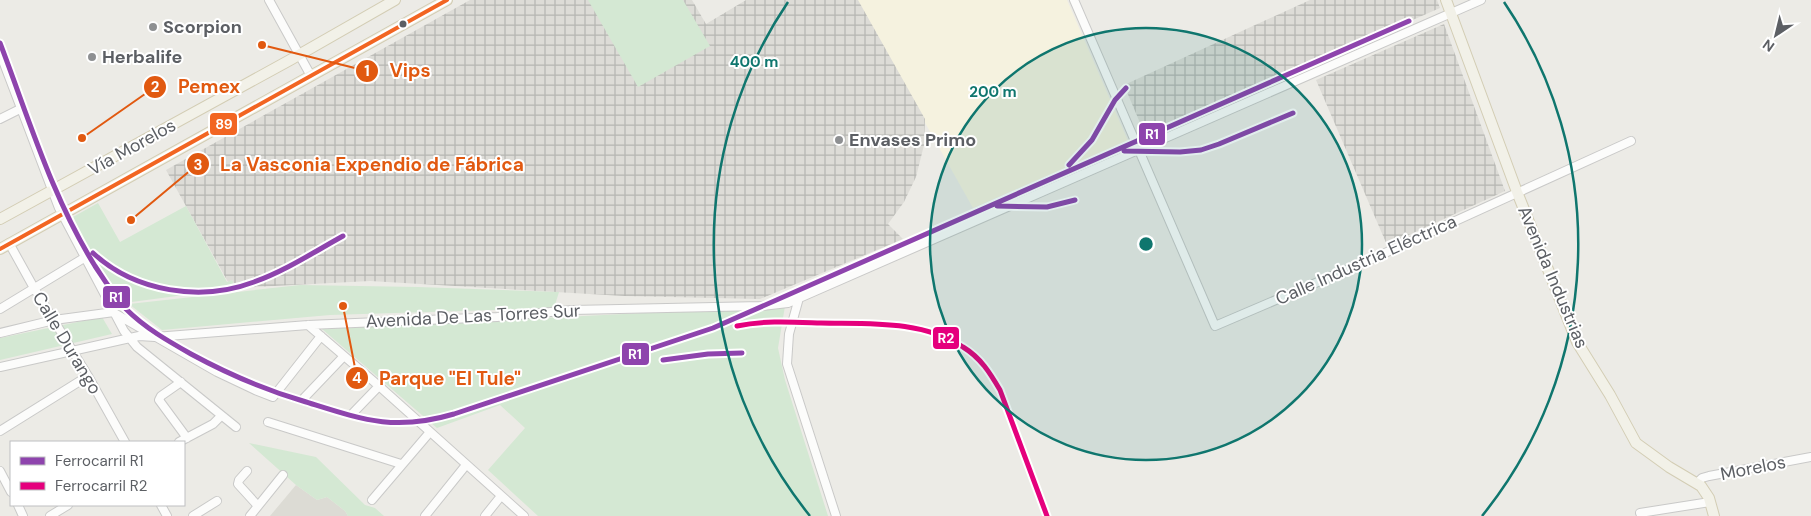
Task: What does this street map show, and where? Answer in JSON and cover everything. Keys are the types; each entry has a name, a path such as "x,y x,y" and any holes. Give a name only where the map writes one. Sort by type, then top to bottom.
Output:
{"main road":[{"name":"Vía Morelos","path":"0,219 395,0"},
{"name":"Vía Morelos","path":"5,246 447,0"},
{"name":"Avenida Industrias","path":"1446,0 1517,192 1573,335 1610,395 1631,437 1643,450 1704,488 1714,516"}],"street":[{"path":"269,0 311,76"},
{"path":"1074,0 1138,149"},
{"name":"Avenida De Las Torres Sur","path":"0,367 128,337 155,337 308,325 497,317 572,310 778,305 799,298 1482,0"},
{"path":"0,53 62,214 128,337 137,347 236,427"},
{"path":"0,119 22,108"},
{"name":"Calle Industria Eléctrica","path":"1138,149 1215,326 1374,258 1631,141"},
{"name":"Calle Durango","path":"5,246 54,320 124,441"},
{"path":"0,309 84,258"},
{"path":"799,298 789,334 787,364 836,516"},
{"path":"0,332 54,320 114,312 217,372 273,397 321,336"},
{"path":"308,325 524,516"},
{"path":"303,399 344,356"},
{"path":"0,431 88,376"},
{"path":"181,382 161,396 159,400 187,438"},
{"path":"352,414 379,386"},
{"path":"181,441 213,424 221,416"},
{"path":"268,422 401,464"},
{"path":"372,500 430,432"},
{"name":"Morelos","path":"1697,483 1702,478 1709,476 1811,457"},
{"path":"425,516 466,465"},
{"path":"0,471 10,490"},
{"path":"247,471 238,484 258,506"},
{"path":"250,516 283,475"},
{"path":"485,516 501,496"},
{"path":"192,516 218,501"},
{"path":"1640,513 1710,502"},
{"path":"50,516 66,506"}],"shaded area":[{"path":"470,0 692,0 706,24 746,0 858,0 925,119 924,145 916,177 904,202 888,224 903,239 760,299 624,296 370,281 237,288 232,280 228,282 166,170"},
{"path":"856,0 1067,0 1128,141 973,208"},
{"path":"1310,0 1437,0 1440,8 1146,137 1124,85"},
{"path":"1444,24 1505,191 1387,245 1316,80"},
{"path":"296,485 317,500 327,497 345,511 348,516 270,516"}],"green space":[{"path":"588,0 683,0 710,46 638,87"},
{"path":"98,203 120,242 186,206 227,282 232,280 237,288 124,303 89,259 73,217"},
{"path":"300,285 559,292 554,308 330,315 162,330 129,304"},
{"path":"785,306 778,348 785,380 828,516 538,516 488,470 525,428 500,405 437,428 322,329"},
{"path":"102,317 112,334 0,360 0,338"},
{"path":"249,443 316,457 365,505 375,508 384,516 348,516 345,511 327,497 317,500 296,485"}],"rail line":[{"name":"R1","path":"0,43 42,157 66,213 95,266 114,294 133,316 174,344 246,380 273,391 342,413 360,418 395,423 413,422 454,414 713,328 1409,21"},
{"name":"R1","path":"1069,165 1092,140 1115,100 1126,88"},
{"name":"R1","path":"1124,151 1180,152 1201,150 1293,113"},
{"name":"R1","path":"997,206 1047,207 1075,200"},
{"name":"R1","path":"93,253 128,277 148,285 169,290 212,291 234,288 266,278 343,236"},
{"name":"R2","path":"737,326 779,322 895,325 930,332 947,338 963,347 980,361 1000,390 1047,516"},
{"name":"R1","path":"663,360 708,354 742,353"}],"transit line":[{"name":"89","path":"0,249 447,0"}],"place":[{"name":"Scorpion","path":"153,27"},
{"name":"Vips","path":"262,45"},
{"name":"Herbalife","path":"92,57"},
{"name":"Pemex","path":"82,138"},
{"name":"Envases Primo","path":"839,140"},
{"name":"La Vasconia Expendio de Fábrica","path":"131,220"},
{"name":"Parque \"El Tule\"","path":"343,306"}]}
